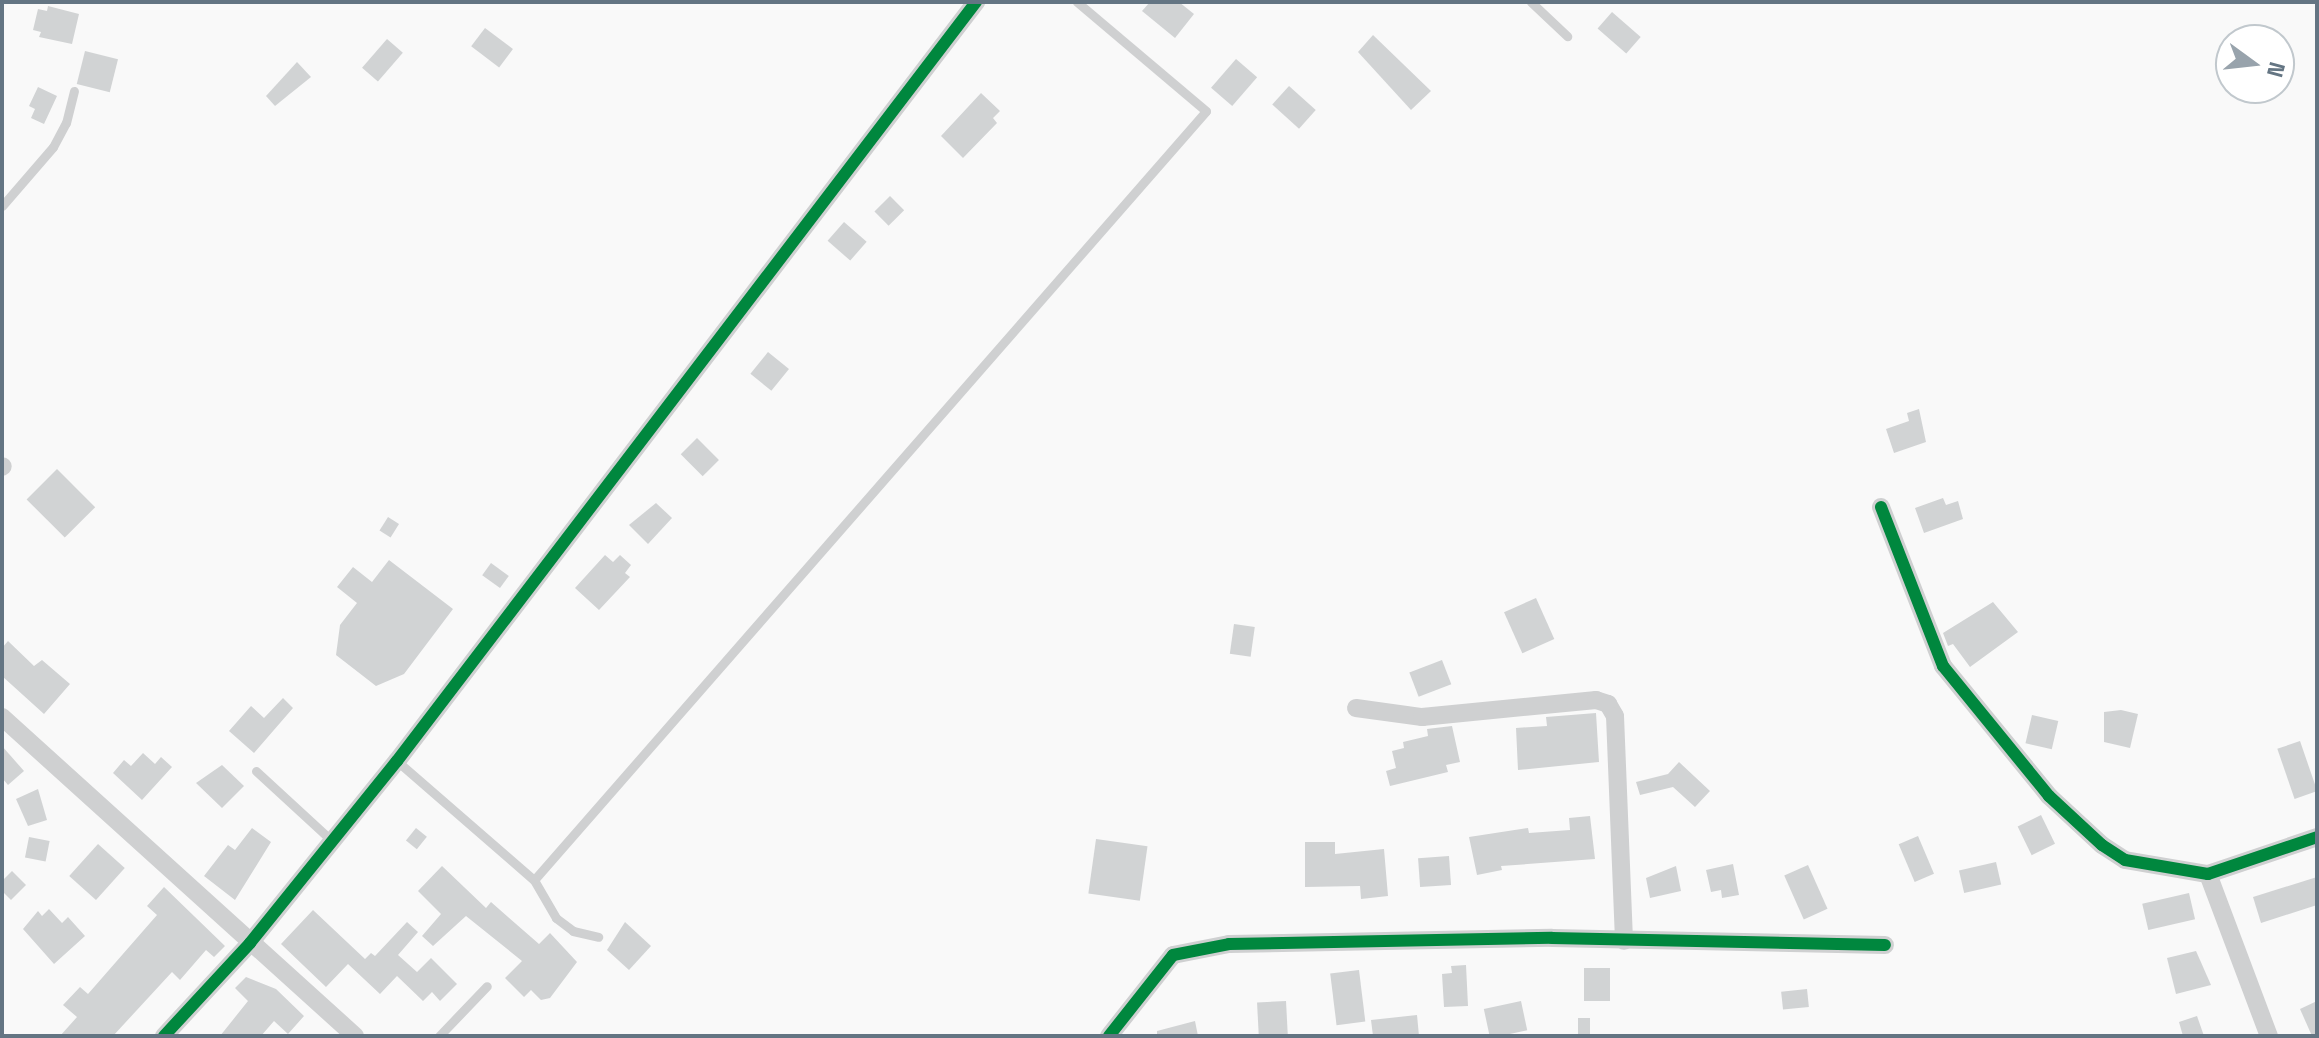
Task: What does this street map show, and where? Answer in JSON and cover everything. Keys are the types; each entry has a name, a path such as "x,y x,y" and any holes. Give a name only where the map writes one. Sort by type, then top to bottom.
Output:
{"street":[{"path":"164,1036 250,943 397,761 976,2"},
{"path":"1881,507 1943,666 2049,796 2125,860 2208,874 2317,837"},
{"path":"1356,708 1422,717 1584,701 1608,704 1615,716 1624,941"},
{"path":"2,717 355,1036"},
{"path":"2208,874 2269,1036"},
{"path":"1109,1036 1173,955 1188,949 1229,944 1624,941 1885,945"}],"lane":[{"path":"534,880 1206,111 1077,2"},
{"path":"1531,2 1567,36"},
{"path":"2,206 53,147 66,123 74,91"},
{"path":"397,761 534,880 556,918 573,931 598,937"},
{"path":"256,771 332,841"},
{"path":"439,1036 487,986"}],"building":[{"path":"1150,2 1179,2 1194,14 1175,38 1142,11"},
{"path":"48,6 79,14 72,44 39,37 41,32 33,30 38,9 47,11"},
{"path":"1612,12 1641,37 1626,54 1598,29"},
{"path":"485,28 513,49 499,67 471,46"},
{"path":"1373,35 1431,91 1411,110 1358,52"},
{"path":"387,39 403,53 378,81 362,68"},
{"path":"85,51 118,59 110,92 77,84"},
{"path":"1236,59 1257,77 1232,106 1211,88"},
{"path":"297,62 311,77 275,106 266,96"},
{"path":"1289,86 1316,110 1299,129 1272,105"},
{"path":"38,87 57,96 44,124 31,118 35,109 29,106"},
{"path":"981,93 1000,111 993,118 997,123 963,158 941,136"},
{"path":"890,196 904,210 889,226 874,212"},
{"path":"844,222 867,242 850,261 828,241"},
{"path":"768,352 789,369 771,391 750,374"},
{"path":"1919,409 1926,442 1894,453 1886,429 1909,421 1907,413"},
{"path":"697,438 719,460 703,476 681,454"},
{"path":"57,469 95,507 65,538 27,499"},
{"path":"1943,498 1946,505 1958,501 1963,519 1924,533 1915,508"},
{"path":"656,503 672,518 648,544 629,525"},
{"path":"388,517 399,524 391,537 380,531"},
{"path":"605,555 613,562 620,555 631,565 625,573 630,577 599,610 575,588"},
{"path":"389,560 453,609 404,674 376,686 336,655 340,625 357,603 337,587 353,567 372,582"},
{"path":"491,563 509,576 500,588 482,575"},
{"path":"1536,598 1554,639 1522,653 1504,612"},
{"path":"1993,602 2018,632 1970,667 1953,644 1948,646 1943,633"},
{"path":"1234,624 1255,627 1251,657 1230,654"},
{"path":"8,641 34,666 42,660 70,684 44,714 2,676 2,648"},
{"path":"1442,660 1451,684 1419,697 1409,673"},
{"path":"283,698 293,708 254,753 229,731 251,706 264,718"},
{"path":"2121,710 2138,714 2130,748 2104,742 2104,712"},
{"path":"1596,713 1599,762 1518,770 1516,728 1547,726 1546,717"},
{"path":"2032,715 2058,721 2052,749 2025,743"},
{"path":"1452,726 1460,762 1446,765 1448,772 1390,786 1386,771 1396,768 1392,751 1404,748 1403,742 1428,736 1427,729"},
{"path":"2300,741 2317,791 2295,799 2277,749"},
{"path":"2,746 24,771 8,785 2,778"},
{"path":"143,753 155,764 161,757 172,767 142,800 113,773 124,760 131,766"},
{"path":"1679,762 1710,791 1695,807 1673,787 1640,795 1636,782 1668,774"},
{"path":"222,765 244,786 222,808 196,783"},
{"path":"38,789 47,820 28,826 16,799"},
{"path":"2041,815 2055,844 2032,855 2018,826"},
{"path":"1590,816 1595,859 1501,866 1502,870 1477,875 1469,837 1528,828 1529,833 1570,830 1569,818"},
{"path":"252,828 271,842 235,900 204,876 228,845 235,850"},
{"path":"416,828 427,837 417,849 406,840"},
{"path":"1918,836 1934,874 1915,882 1899,844"},
{"path":"29,837 50,841 46,862 25,858"},
{"path":"1096,839 1147,846 1140,901 1088,893"},
{"path":"1305,842 1335,842 1335,854 1384,849 1388,896 1361,899 1360,886 1305,887"},
{"path":"98,844 125,868 96,900 69,876"},
{"path":"1449,856 1451,885 1420,887 1418,858"},
{"path":"1996,862 2001,884 1964,893 1959,871"},
{"path":"1733,864 1739,895 1722,898 1721,890 1711,892 1706,870"},
{"path":"1808,865 1828,909 1804,919 1784,876"},
{"path":"442,866 486,908 491,902 539,944 550,933 577,962 550,998 541,1000 531,990 524,997 505,978 522,961 466,916 433,946 422,936 441,914 418,891"},
{"path":"1676,866 1681,891 1650,898 1646,878"},
{"path":"12,871 26,885 11,900 2,891 2,881"},
{"path":"2317,877 2317,905 2261,923 2253,897"},
{"path":"164,887 225,946 214,957 206,950 180,980 172,972 113,1036 60,1036 77,1017 63,1005 80,987 88,994 157,915 147,906"},
{"path":"2189,893 2195,919 2148,930 2142,904"},
{"path":"49,909 62,923 68,917 85,936 54,964 23,929 38,911 42,916"},
{"path":"313,910 365,959 371,953 375,956 407,922 418,932 398,955 417,972 431,958 457,984 440,1001 432,992 423,1001 397,976 380,994 348,964 326,987 281,944"},
{"path":"625,922 651,946 629,970 607,950"},
{"path":"2196,951 2211,985 2176,994 2167,958"},
{"path":"1466,965 1468,1006 1444,1007 1442,974 1452,973 1451,966"},
{"path":"1584,968 1610,968 1610,1001 1584,1001"},
{"path":"1359,970 1365,1022 1337,1025 1330,974"},
{"path":"246,977 276,989 304,1016 288,1034 274,1021 261,1036 220,1036 248,1001 235,988"},
{"path":"1807,989 1809,1007 1783,1010 1781,992"},
{"path":"1286,1001 1288,1036 1259,1036 1257,1003"},
{"path":"1521,1001 1527,1030 1490,1036 1484,1009"},
{"path":"2317,1001 2317,1036 2312,1036 2300,1009"},
{"path":"1417,1015 1419,1036 1373,1036 1371,1020"},
{"path":"2197,1016 2204,1036 2183,1036 2179,1022"},
{"path":"1578,1018 1590,1018 1590,1036 1578,1036"},
{"path":"1195,1021 1198,1036 1157,1036 1157,1031"}],"cycle path":[{"path":"164,1036 250,943 397,761 976,2"},
{"path":"1881,507 1943,666 2049,796 2102,845 2125,860 2208,874 2317,837"},
{"path":"1109,1036 1173,955 1229,944 1552,938 1885,945"}]}
